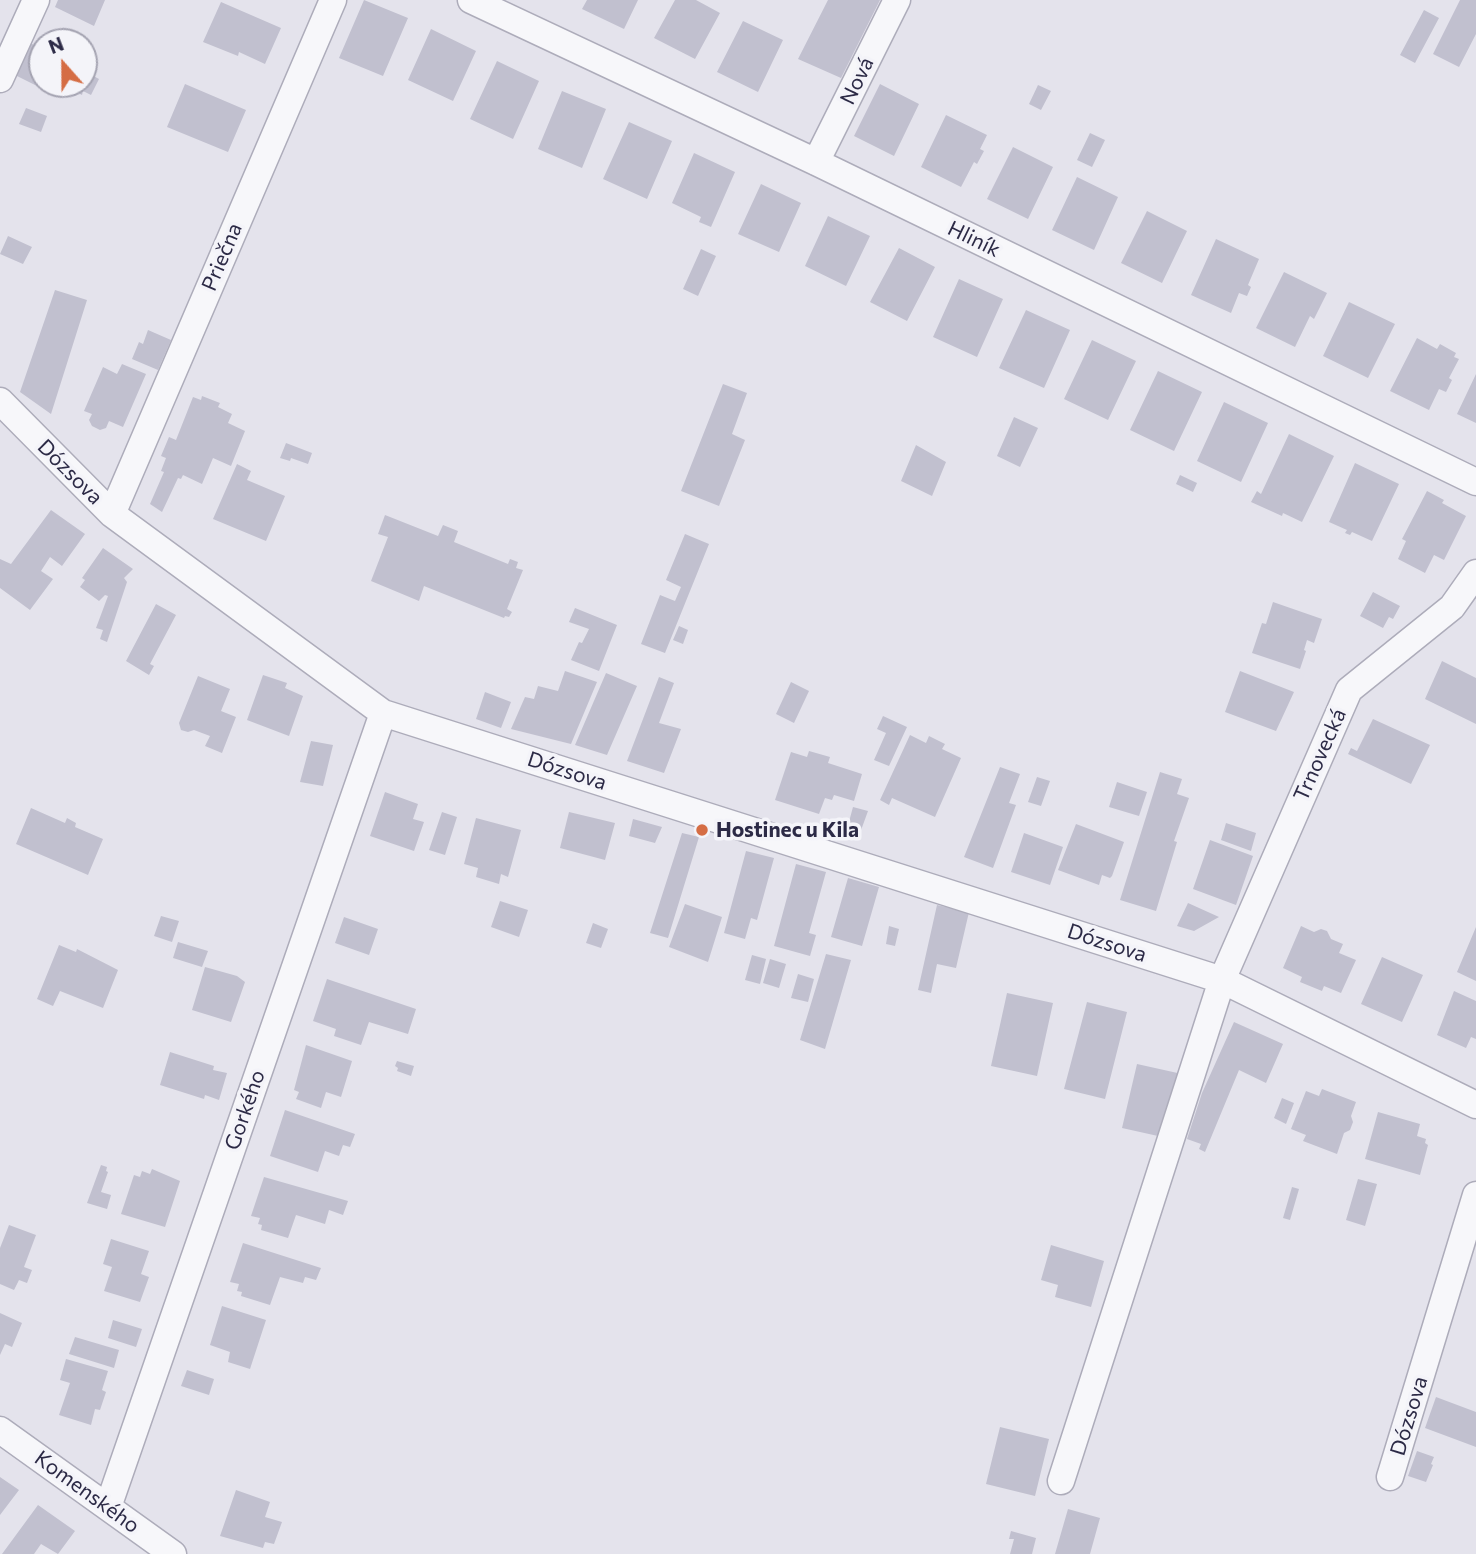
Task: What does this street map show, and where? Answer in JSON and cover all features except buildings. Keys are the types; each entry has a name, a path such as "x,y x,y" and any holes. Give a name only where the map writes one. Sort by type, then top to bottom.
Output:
{"street":[{"path":"0,79 36,0"},
{"name":"Priečna","path":"112,514 333,0"},
{"name":"Hliník","path":"471,0 817,162 1476,482"},
{"name":"Nová","path":"817,162 897,0"},
{"name":"Dózsova","path":"0,401 112,514 383,713 1222,980 1476,1105"},
{"name":"Trnovecká","path":"1222,980 1349,690 1452,607 1476,573"},
{"name":"Gorkého","path":"108,1507 383,713"},
{"path":"1061,1481 1222,980"},
{"name":"Dózsova","path":"1390,1477 1476,1195"},
{"name":"Komenského","path":"0,1430 173,1554"}],"place":[{"name":"Hostinec u Kila","path":"702,830"}]}
